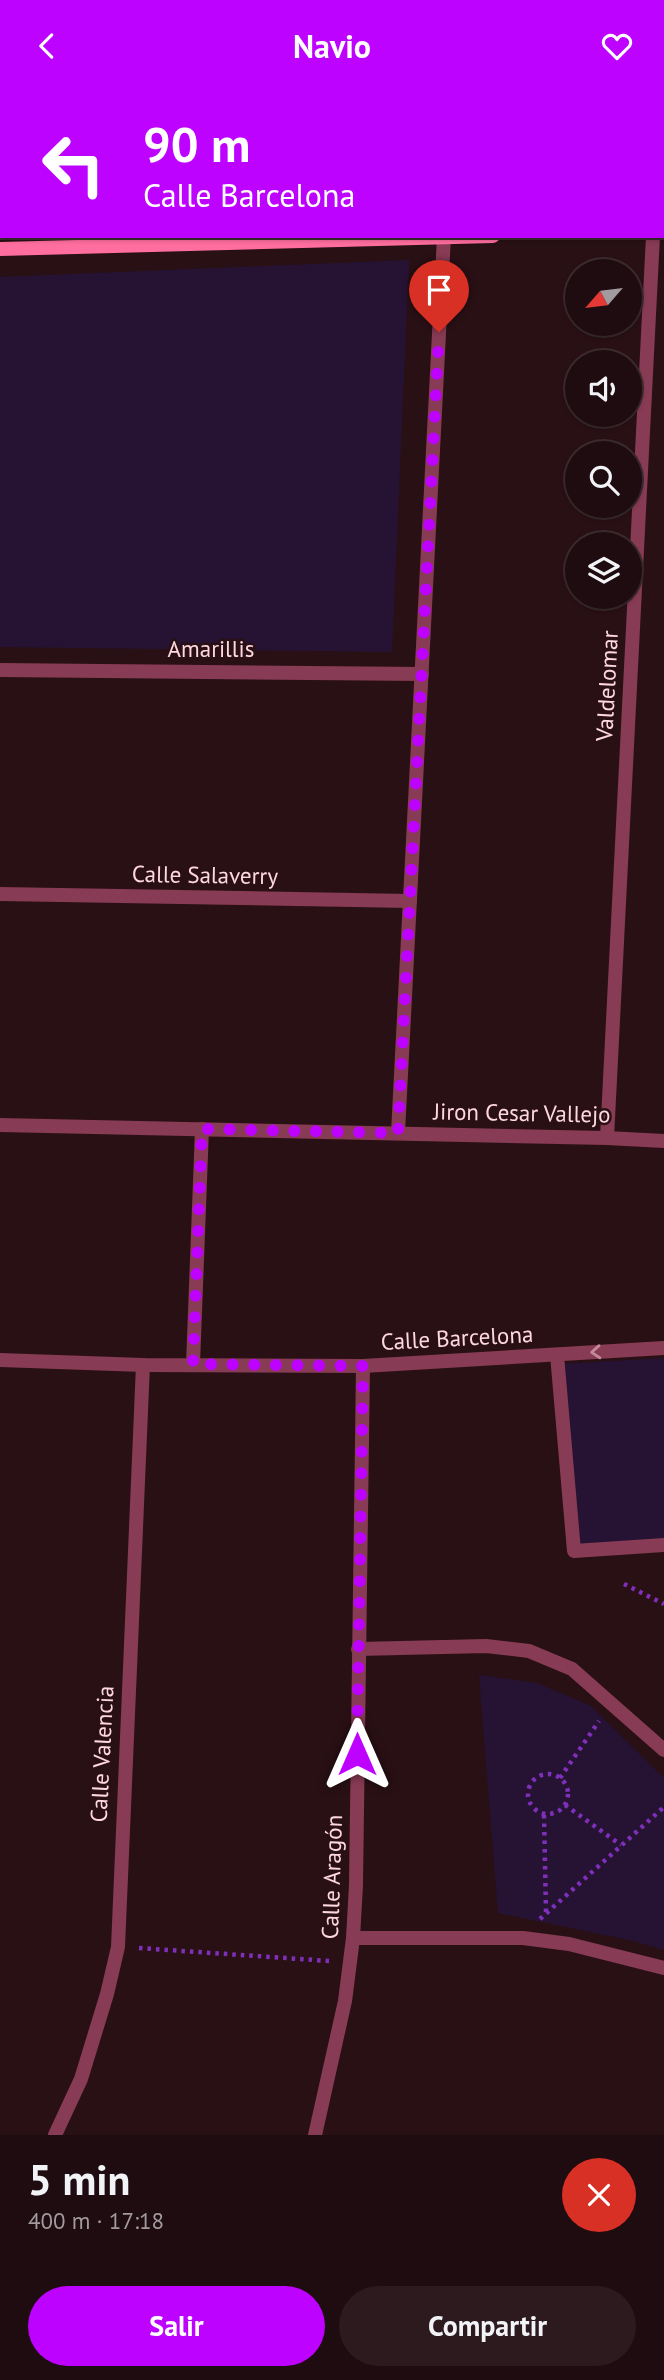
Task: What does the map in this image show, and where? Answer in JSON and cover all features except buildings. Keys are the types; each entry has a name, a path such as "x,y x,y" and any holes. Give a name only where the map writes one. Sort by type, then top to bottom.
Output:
{"street":[{"path":"0,249 407,238"},
{"path":"398,1133 444,238"},
{"name":"Valdelomar","path":"607,1138 653,238"},
{"name":"Amarillis","path":"0,670 422,674"},
{"name":"Calle Salaverry","path":"0,894 410,901"},
{"name":"Jiron Cesar Vallejo","path":"0,1125 664,1141"},
{"path":"193,1364 202,1129"},
{"name":"Calle Barcelona","path":"0,1360 143,1365 363,1366 664,1348"},
{"path":"557,1355 574,1551 664,1545"},
{"name":"Calle Valencia","path":"55,2135 81,2079 118,1947 143,1365"},
{"name":"Calle Aragón","path":"315,2135 345,2001 354,1938 363,1366"},
{"path":"358,1649 486,1646 529,1651 572,1669 664,1750"},
{"path":"354,1938 523,1938 569,1944 664,1968"}],"path":[{"path":"624,1584 664,1604"},
{"path":"560,1778 612,1703"},
{"path":"543,1774 560,1778 568,1792 565,1805 556,1813 544,1815 529,1802 528,1788 543,1774"},
{"path":"565,1805 621,1845"},
{"path":"523,1938 547,1912 664,1807"},
{"path":"544,1815 547,1912"},
{"path":"118,1947 351,1963"}],"shaded area":[{"path":"409,260 392,652 0,647 0,277"},
{"path":"664,1358 664,1542 577,1548 561,1364"},
{"path":"479,1675 537,1683 591,1706 664,1778 664,1950 629,1940 498,1913"}],"route":[{"path":"357,1754 363,1366 193,1364 202,1129 398,1133 439,332"}]}
